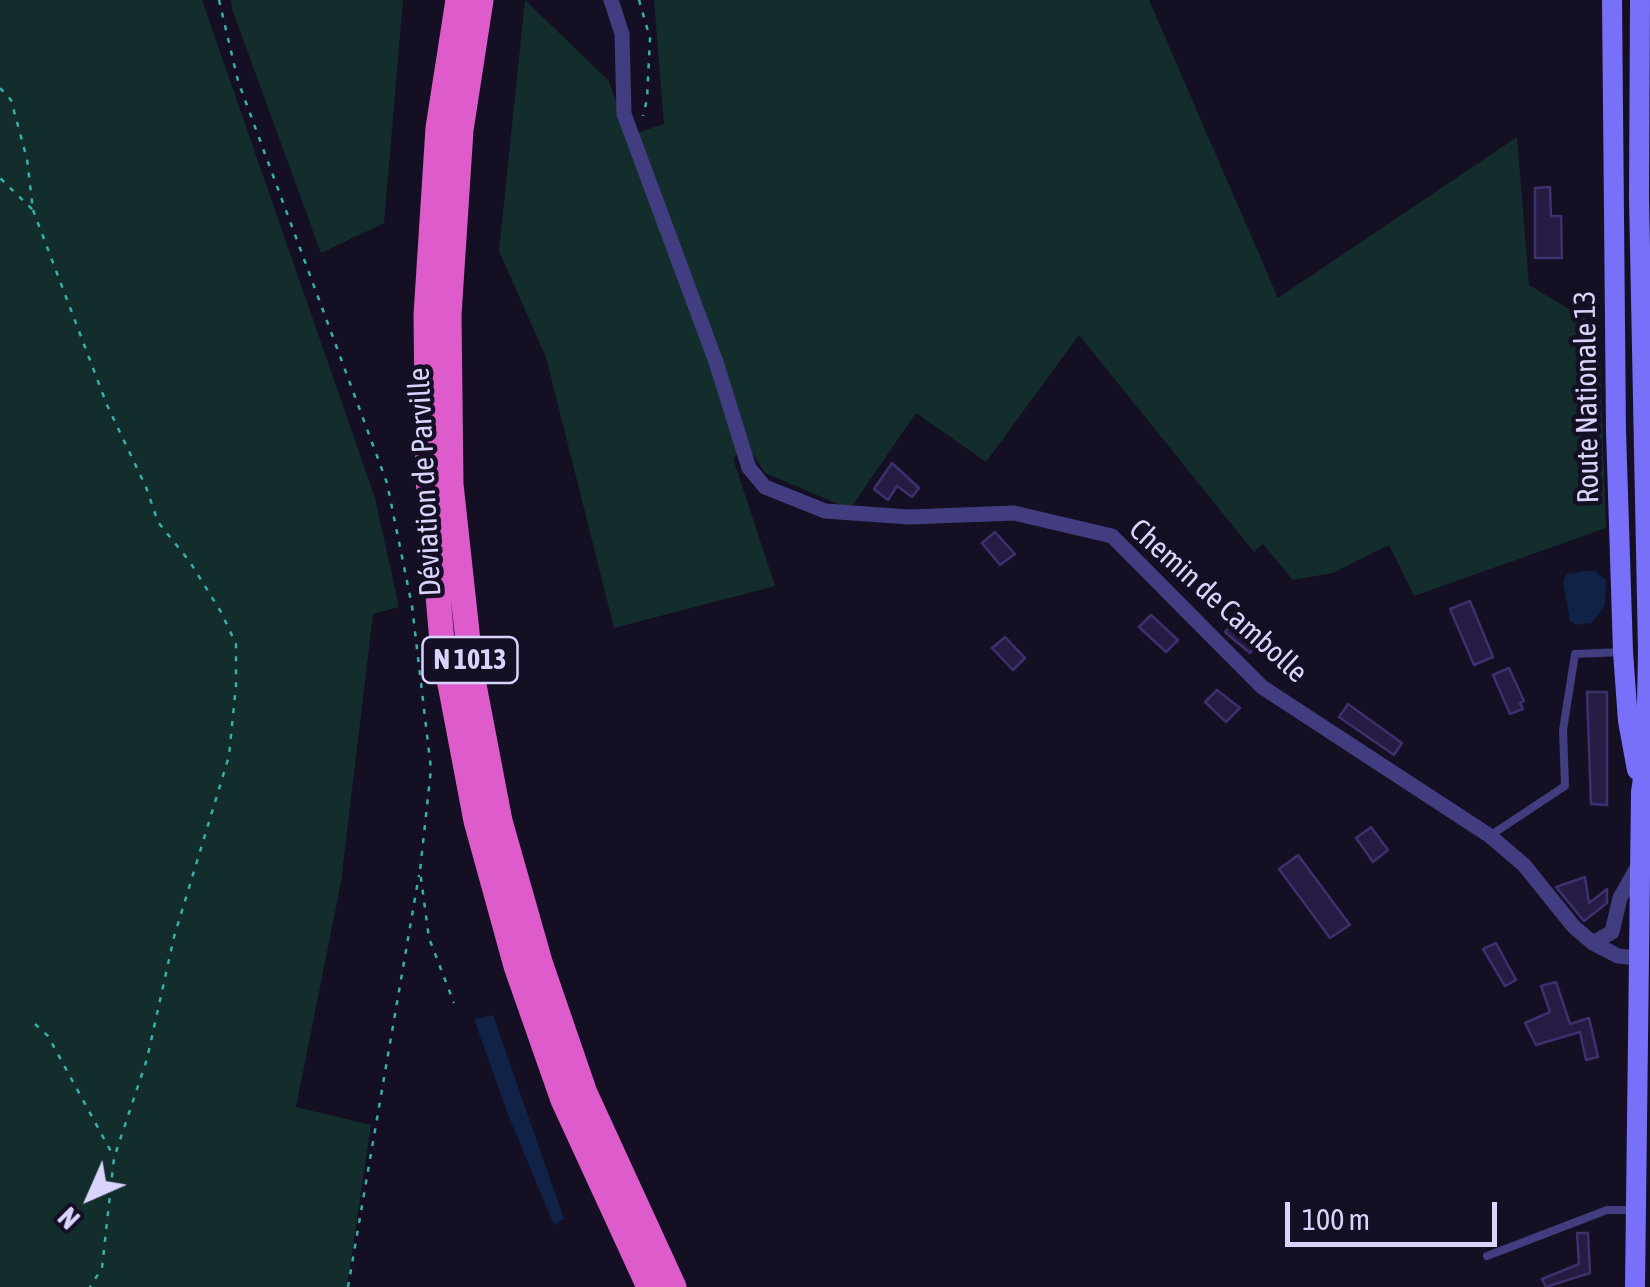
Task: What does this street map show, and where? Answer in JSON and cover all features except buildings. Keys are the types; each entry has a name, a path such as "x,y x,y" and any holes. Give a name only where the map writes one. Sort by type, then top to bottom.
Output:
{"highway":[{"name":"Déviation de Parville","path":"458,0 438,128 426,314 428,479 442,642 476,821 516,966 563,1100 649,1287"},
{"name":"Déviation de Parville","path":"481,0 460,130 450,315 451,484 471,670 500,821 540,962 585,1093 674,1287"}],"main road":[{"name":"Route Nationale 13","path":"1612,0 1616,431 1623,652 1628,721 1646,792"},
{"name":"Route Nationale 13","path":"1635,1287 1644,1022 1638,958 1648,651 1639,198 1640,0"}],"street":[{"name":"Chemin de Cambolle","path":"611,0 622,34 624,114 716,362 748,468 765,487 824,511 908,517 1014,514 1112,536 1262,686 1490,836 1524,866 1593,943 1618,956 1638,958"},
{"path":"1593,943 1612,932 1620,898 1640,863"}],"lane":[{"path":"1490,836 1566,786 1563,730 1575,654 1623,652"},
{"path":"1487,1256 1607,1210 1636,1210"}],"path":[{"path":"219,0 238,80 387,483 412,606 431,769 420,871 348,1287"},
{"path":"631,132 643,116 647,99 650,38 639,0"},
{"path":"0,88 11,100 27,159 32,210 107,404 158,522 222,612 236,644 229,756 174,937 147,1059 114,1158 102,1268 90,1287"},
{"path":"0,178 32,210"},
{"path":"420,871 429,938 454,1002"},
{"path":"35,1024 48,1036 114,1158"}],"green space":[{"path":"0,0 202,0 375,498 399,607 373,614 341,882 296,1107 371,1125 347,1287 0,1287"},
{"path":"231,0 403,0 384,223 321,253"},
{"path":"525,0 609,81 628,136 664,124 654,0 1149,0 1278,298 1517,137 1529,285 1599,327 1606,528 1414,596 1389,545 1333,573 1293,580 1263,544 1254,552 1079,335 986,462 916,413 850,509 765,473 749,448 733,458 775,586 614,628 546,357 499,251"}],"water":[{"path":"1595,571 1606,580 1605,605 1592,623 1576,625 1570,621 1563,582 1567,574"},
{"path":"493,1015 564,1219 554,1225 474,1019"}]}
